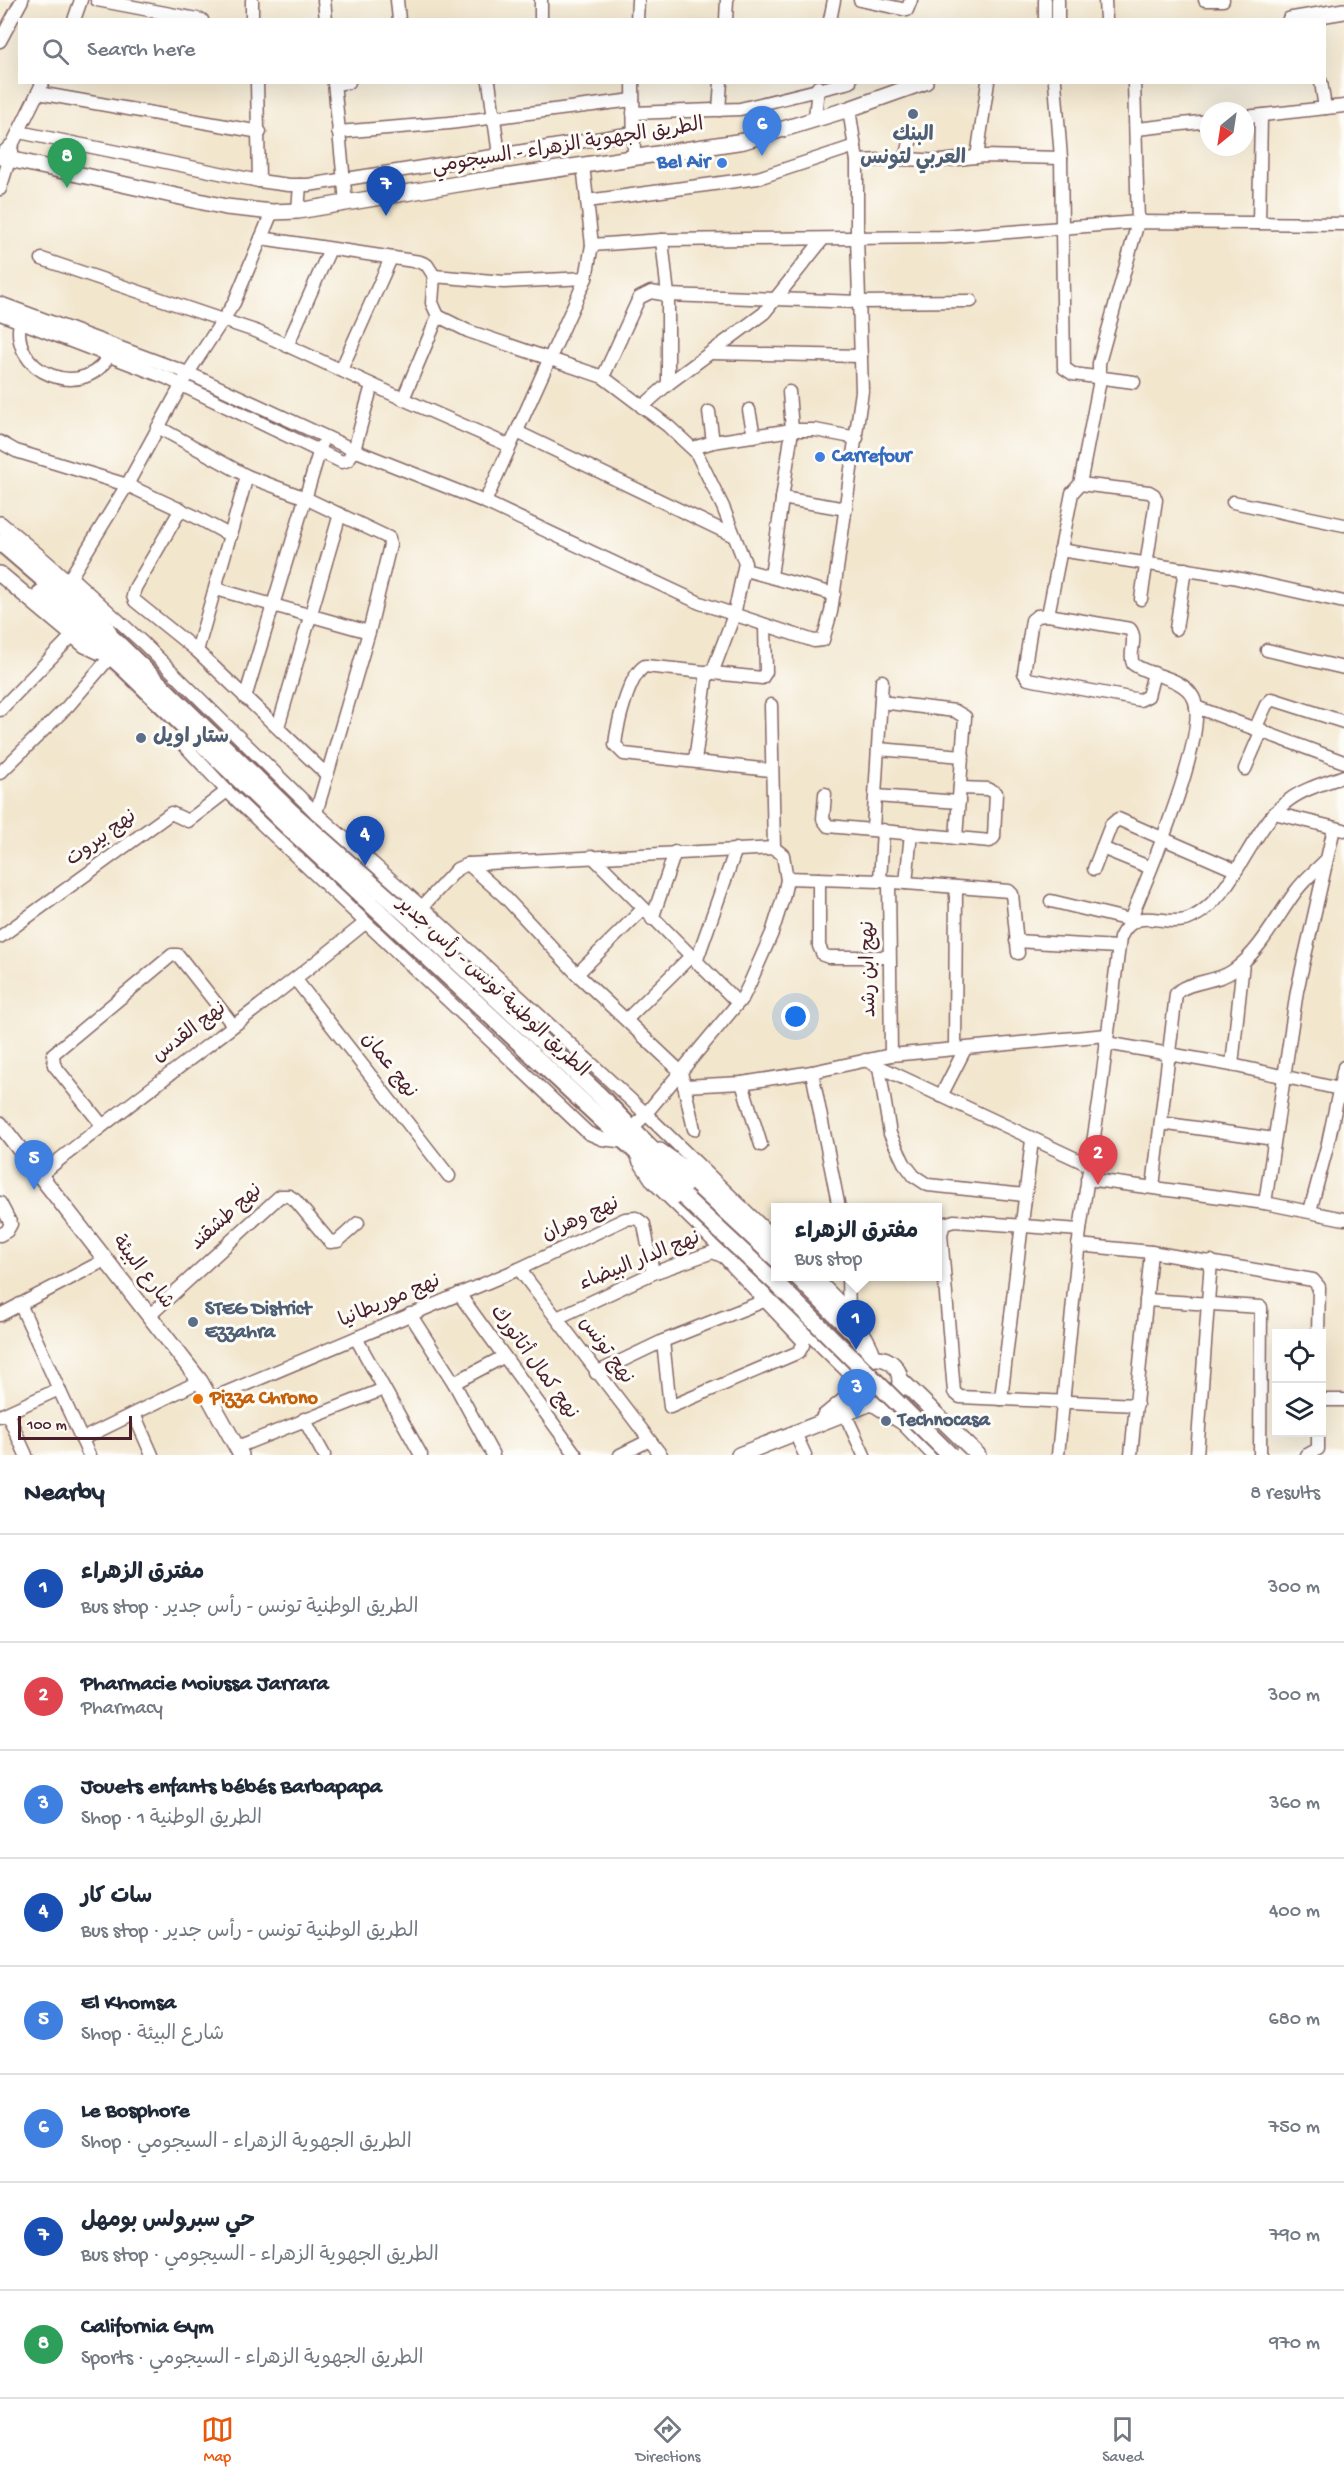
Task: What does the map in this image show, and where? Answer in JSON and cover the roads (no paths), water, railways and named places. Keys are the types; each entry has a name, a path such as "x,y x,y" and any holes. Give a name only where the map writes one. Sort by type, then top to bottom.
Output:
{"highway":[{"name":"الطريق الوطنية تونس - رأس جدير","path":"0,542 38,582 110,650 415,922 771,1278"},
{"name":"الطريق الوطنية تونس - رأس جدير","path":"0,556 38,582"},
{"name":"الطريق الوطنية تونس - رأس جدير","path":"110,650 284,823 631,1137"},
{"name":"الطريق الوطنية تونس - رأس جدير","path":"687,1193 771,1266"},
{"name":"الطريق الوطنية تونس - رأس جدير","path":"774,1281 950,1455"},
{"path":"788,1281 963,1455"}],"main road":[{"path":"1302,18 1344,11"},
{"name":"الطريق الجهوية الزهراء - السيجومي","path":"4,157 226,207 272,212 298,212 346,202 744,141 849,109 919,84"},
{"path":"0,524 68,580 98,615 110,650"},
{"path":"0,574 85,645 110,650"},
{"name":"شارع البيئة","path":"0,1124 200,1381 239,1451"},
{"path":"631,1137 684,1168 771,1252"},
{"path":"631,1137 654,1181 855,1380 860,1396 904,1423 935,1455"},
{"path":"801,1281 857,1337 874,1359 892,1364 900,1379 978,1455"},
{"path":"809,1427 838,1407 861,1366 874,1359"},
{"path":"744,1454 872,1403 890,1400 899,1387 900,1379"}],"street":[{"path":"0,41 22,0"},
{"path":"75,18 81,0"},
{"path":"97,0 192,18"},
{"path":"252,0 252,18"},
{"path":"324,0 326,18"},
{"path":"397,0 399,18"},
{"path":"541,0 541,18"},
{"path":"637,18 638,0"},
{"path":"726,18 727,0"},
{"path":"830,18 834,0"},
{"path":"860,0 908,10 911,0"},
{"path":"1045,0 1045,18"},
{"path":"1058,0 1058,18"},
{"path":"1105,0 1106,18"},
{"path":"1205,0 1223,0"},
{"path":"254,84 260,132 259,181"},
{"path":"334,84 346,202"},
{"path":"489,84 499,155"},
{"path":"633,84 634,157"},
{"path":"719,110 721,84"},
{"path":"633,113 719,110 757,106 818,87 837,84"},
{"path":"977,157 988,84"},
{"path":"1055,84 1061,158 1064,368 1072,374 1134,382"},
{"path":"1048,615 1072,493 1080,484 1100,376 1101,355 1138,222 1134,84"},
{"path":"1321,84 1324,108"},
{"path":"816,118 818,87"},
{"path":"0,189 4,157 41,88 260,132"},
{"path":"338,132 494,117 633,100"},
{"path":"1254,116 1344,106"},
{"path":"0,303 22,316 112,350 188,373 324,437 485,502 670,590 765,627 821,641 826,633 834,594 862,405 857,161 849,109"},
{"path":"1259,223 1261,116"},
{"path":"1137,129 1200,122"},
{"path":"16,138 259,181 300,185 633,133"},
{"path":"906,159 912,134"},
{"path":"587,201 758,178 855,147"},
{"path":"857,161 906,159 940,161 977,157 1061,158"},
{"path":"485,502 586,278 592,245 583,165"},
{"path":"298,212 300,185"},
{"path":"272,212 234,303 188,373 128,485 68,580 143,643 316,813 422,907 646,1114 771,1235"},
{"path":"592,245 662,240 944,237 1138,222 1344,224"},
{"path":"261,238 424,263 434,276 432,303 438,316 468,331 603,377 693,448 734,536 746,570 734,615 710,672 695,761"},
{"path":"642,406 764,313 823,239"},
{"path":"662,240 668,295 668,384"},
{"path":"287,346 330,249"},
{"path":"341,370 391,258"},
{"path":"42,259 223,319 510,446"},
{"path":"434,276 504,282 586,278"},
{"path":"603,377 639,298 651,292 668,295 859,302 971,301"},
{"path":"0,314 22,316"},
{"path":"22,316 22,344 26,354 32,364 52,377 63,379 84,376 103,364 112,350"},
{"path":"403,399 438,316"},
{"path":"112,350 342,462 348,460 354,450 372,385"},
{"path":"712,354 861,356"},
{"path":"771,576 792,430 789,392"},
{"path":"749,410 754,436"},
{"path":"709,412 713,442"},
{"path":"158,427 247,476 303,497 386,535 391,541 369,632 316,813"},
{"path":"693,448 713,442 792,430 815,430 857,438"},
{"path":"517,432 734,536"},
{"path":"245,698 274,606 303,497 324,437"},
{"path":"0,442 16,451 128,485 181,509 231,536"},
{"path":"197,651 247,476"},
{"path":"1080,484 1149,492 1155,495 1141,599"},
{"path":"782,498 846,509"},
{"path":"1233,501 1344,525"},
{"path":"181,509 135,588 133,596 140,606 197,651 327,776"},
{"path":"278,727 340,514"},
{"path":"1060,550 1185,569 1344,602"},
{"path":"1176,629 1185,569"},
{"path":"746,570 834,594"},
{"path":"216,589 369,632"},
{"path":"1058,1455 1078,1245 1118,947 1121,934 1129,922 1187,772 1196,706 1192,694 1183,686 1138,667 1131,661 1134,635 1130,629 1048,615 1035,616 1031,622 1024,673 1028,679 1140,700 1148,696 1154,674"},
{"path":"765,627 765,676 759,678 645,666 640,669 633,678 616,737 616,748 624,754 770,770"},
{"path":"0,710 73,635"},
{"path":"0,773 68,706 110,650"},
{"path":"1267,650 1344,668"},
{"name":"نهج ابن رشد","path":"882,681 876,796 884,881 891,1055"},
{"path":"1245,769 1266,705 1272,699 1344,722"},
{"path":"881,702 955,711 966,721 956,838"},
{"path":"771,705 770,770 774,848"},
{"path":"1196,706 1344,762"},
{"path":"193,734 185,746 227,791 588,1132 602,1139 631,1137 646,1114 738,1003 755,975 772,933 787,878 783,855 774,848 468,864 457,869 422,907"},
{"path":"878,749 963,756"},
{"path":"1050,901 1129,922 1145,918 1180,921 1192,918 1209,905 1236,870 1274,813 1301,792 1344,776"},
{"path":"825,794 823,816 826,825 988,841 994,837 996,793 988,789 960,788"},
{"name":"نهج بيروت","path":"0,937 171,813 188,821 227,791"},
{"path":"876,796 959,802"},
{"path":"1265,1203 1282,1075 1297,991 1325,861 1339,829 1274,813"},
{"path":"1094,869 1112,823 1118,819 1236,870"},
{"path":"906,883 911,833"},
{"path":"1102,848 1150,868"},
{"path":"627,1019 693,959 736,849"},
{"path":"652,919 675,852"},
{"path":"591,856 738,1003"},
{"path":"1153,1187 1168,1054 1178,991 1191,985 1220,978 1243,963 1255,951 1300,886 1325,861"},
{"path":"468,864 504,896 577,974 681,1072 694,1129"},
{"path":"787,878 884,881 1007,890 1011,892 1017,947 1118,947"},
{"path":"819,879 819,946 823,955 829,957 888,957"},
{"path":"941,1096 960,1049 956,887"},
{"path":"577,974 643,909"},
{"name":"نهج القدس","path":"39,1176 233,1025 296,980 365,923"},
{"path":"102,1125 54,1065 52,1054 172,955 178,955 233,1025"},
{"path":"1232,1065 1243,963"},
{"name":"نهج عمان","path":"296,980 449,1176"},
{"path":"684,1086 742,1083 812,1072 891,1055 1106,1039 1168,1054 1282,1075 1342,1089"},
{"path":"864,1060 1089,1165"},
{"path":"879,1067 890,1134 904,1163 914,1176 928,1185 1025,1196"},
{"path":"1310,1211 1342,1089 1344,1067"},
{"path":"812,1072 838,1203"},
{"path":"742,1083 762,1144"},
{"path":"1161,1122 1274,1139"},
{"path":"1001,1399 1032,1140"},
{"path":"1087,1179 1265,1203 1344,1219"},
{"name":"نهج طشقند","path":"149,1316 280,1196 289,1196 295,1200 330,1242 338,1241 358,1223"},
{"path":"0,1203 11,1224 7,1231 0,1234"},
{"name":"نهج وهران","path":"519,1269 625,1219 633,1218 644,1224 653,1274"},
{"path":"942,1229 950,1221 1080,1230"},
{"path":"942,1242 954,1392 960,1397 1137,1405"},
{"path":"1078,1245 1151,1252 1313,1280 1319,1290 1318,1329"},
{"name":"نهج الدار البيضاء","path":"556,1318 653,1274 713,1252 724,1257 802,1341 802,1348 799,1352 670,1407 663,1341"},
{"path":"1131,1455 1151,1252"},
{"path":"0,1315 105,1260"},
{"path":"1197,1455 1211,1262"},
{"name":"نهج موريطانيا","path":"211,1399 519,1269"},
{"name":"نهج تونس","path":"519,1269 660,1455"},
{"path":"819,1281 849,1311 871,1341 874,1359"},
{"path":"848,1281 849,1311"},
{"name":"نهج كمال أتاتورك","path":"459,1294 576,1455"},
{"path":"1146,1300 1257,1305 1261,1308 1260,1455"},
{"path":"596,1373 663,1341 764,1301"},
{"path":"20,1304 89,1455"},
{"path":"410,1314 454,1383 493,1455"},
{"path":"356,1338 421,1455"},
{"path":"454,1383 503,1357"},
{"path":"82,1439 200,1381"},
{"path":"26,1455 4,1414 59,1389"},
{"path":"239,1451 304,1419 384,1389"},
{"path":"1326,1400 1344,1400"},
{"path":"134,1414 152,1455"},
{"path":"845,1414 864,1455"},
{"path":"304,1419 324,1455"},
{"path":"795,1432 805,1455"},
{"path":"1307,1455 1318,1449 1318,1437"},
{"path":"620,1455 648,1441"}],"place":[{"name":"البنك العربي لتونس","path":"913,114"},
{"name":"Le Bosphore","path":"762,156"},
{"name":"Bel Air","path":"722,163"},
{"name":"California Gym","path":"67,188"},
{"name":"حي سبرولس بومهل","path":"386,216"},
{"name":"Carrefour","path":"820,457"},
{"name":"ستار اويل","path":"141,738"},
{"name":"سات كار","path":"365,866"},
{"name":"Pharmacie Moiussa Jarrara","path":"1098,1185"},
{"name":"El Khomsa","path":"34,1190"},
{"name":"STEG District Ezzahra","path":"193,1322"},
{"name":"مفترق الزهراء","path":"856,1350"},
{"name":"Pizza Chrono","path":"198,1399"},
{"name":"Jouets enfants bébés Barbapapa","path":"857,1419"},
{"name":"Technocasa","path":"886,1421"}]}
